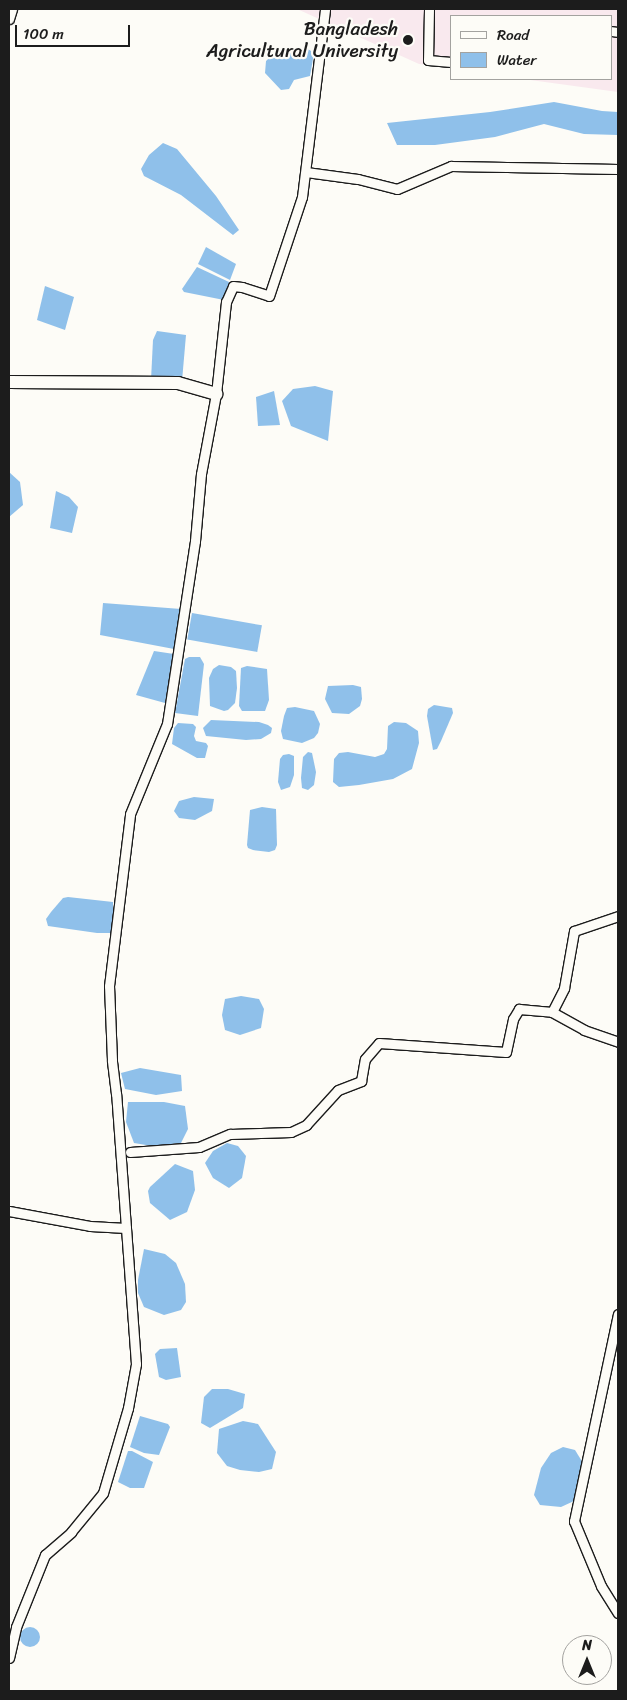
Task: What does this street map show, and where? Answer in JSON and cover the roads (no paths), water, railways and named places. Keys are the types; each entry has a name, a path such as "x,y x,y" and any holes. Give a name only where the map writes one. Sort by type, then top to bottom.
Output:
{"street":[{"path":"9,19 12,9"},
{"path":"9,1658 16,1627 45,1555 71,1532 103,1493 128,1408 136,1364 112,1060 109,986 130,814 167,724 195,541 200,474 216,394 226,302 233,286 242,286 270,296 302,197 325,9"},
{"path":"429,9 428,60 450,62"},
{"path":"306,172 358,179 397,189 451,166 618,170"},
{"path":"9,382 178,383 216,394"},
{"path":"552,1012 564,988 574,931 618,916"},
{"path":"130,1152 199,1146 230,1134 291,1132 306,1125 338,1090 361,1081 366,1060 379,1043 506,1052 516,1012 519,1009 552,1012 584,1030 618,1042"},
{"path":"9,1211 90,1226 126,1228"},
{"path":"618,1314 574,1521 600,1586 618,1613"}],"water":[{"path":"279,49 302,57 308,49 314,53 310,76 294,80 289,89 281,90 265,73 266,61"},
{"path":"554,102 618,112 618,135 584,134 544,124 495,137 435,145 397,145 387,123 490,112"},
{"path":"163,143 177,149 216,196 239,230 233,235 181,195 144,176 141,169 149,155"},
{"path":"206,247 236,264 230,280 198,264"},
{"path":"197,267 229,282 224,300 184,292 182,289"},
{"path":"45,286 74,297 65,330 37,320"},
{"path":"157,331 186,335 182,381 151,380 153,340"},
{"path":"315,386 333,391 328,441 291,426 282,401 293,389"},
{"path":"274,391 280,425 258,426 256,397"},
{"path":"9,472 20,482 23,505 9,517"},
{"path":"56,491 69,497 78,507 72,533 50,528"},
{"path":"103,603 181,609 174,649 100,635"},
{"path":"192,613 262,625 257,652 187,640"},
{"path":"154,651 174,654 165,703 136,695"},
{"path":"200,657 204,664 198,716 175,713 185,659"},
{"path":"219,665 231,667 236,671 237,688 235,703 228,710 224,711 210,706 209,678 213,669"},
{"path":"247,666 267,669 269,700 265,711 242,711 239,706 241,668"},
{"path":"353,685 361,687 362,699 360,706 349,714 332,713 325,699 328,686"},
{"path":"434,705 452,708 453,713 437,749 433,750 427,716 428,709"},
{"path":"295,707 314,711 320,724 318,733 314,738 302,743 283,739 281,731 287,708"},
{"path":"211,720 259,722 272,728 271,733 261,739 246,740 206,736 203,728"},
{"path":"394,722 406,723 418,731 419,743 412,769 393,779 359,785 339,787 333,782 334,759 339,753 348,752 375,757 384,754 387,749 388,726"},
{"path":"178,723 193,724 196,727 194,736 196,741 206,743 208,746 205,758 197,758 172,744 174,728"},
{"path":"308,752 312,753 316,772 314,785 308,790 302,788 301,778 303,757"},
{"path":"289,754 294,756 294,775 290,787 281,790 278,782 280,759 283,755"},
{"path":"194,797 214,799 212,811 195,820 179,818 174,811 179,801"},
{"path":"262,807 276,809 277,845 275,850 269,852 253,850 248,848 247,845 250,810"},
{"path":"63,898 113,902 113,928 111,933 97,933 48,926 46,919"},
{"path":"241,996 259,999 264,1009 261,1028 240,1035 225,1030 222,1015 225,999"},
{"path":"140,1068 181,1075 182,1091 156,1095 125,1089 121,1073"},
{"path":"128,1102 164,1102 185,1106 188,1129 181,1143 152,1146 134,1143 126,1122"},
{"path":"227,1143 238,1146 246,1156 242,1178 229,1188 213,1178 205,1163 213,1151"},
{"path":"175,1164 193,1171 195,1190 187,1212 170,1220 150,1203 148,1191"},
{"path":"144,1249 165,1254 176,1263 185,1284 186,1302 181,1310 164,1315 144,1307 138,1293 138,1280"},
{"path":"177,1348 181,1377 166,1380 159,1377 155,1354 160,1349"},
{"path":"212,1389 228,1389 245,1394 243,1408 210,1428 201,1423 204,1397"},
{"path":"140,1416 168,1424 170,1427 159,1455 144,1453 130,1447"},
{"path":"243,1421 258,1424 276,1452 272,1469 259,1472 240,1470 227,1466 217,1453 219,1429"},
{"path":"563,1447 575,1450 583,1463 574,1501 561,1507 540,1505 534,1495 541,1468 551,1453"},
{"path":"128,1451 132,1451 153,1462 144,1488 130,1488 118,1482"},
{"path":"30,1627 37,1630 40,1637 37,1644 30,1647 23,1644 20,1637 23,1630"}],"place":[{"name":"Bangladesh Agricultural University","path":"408,40"}]}
